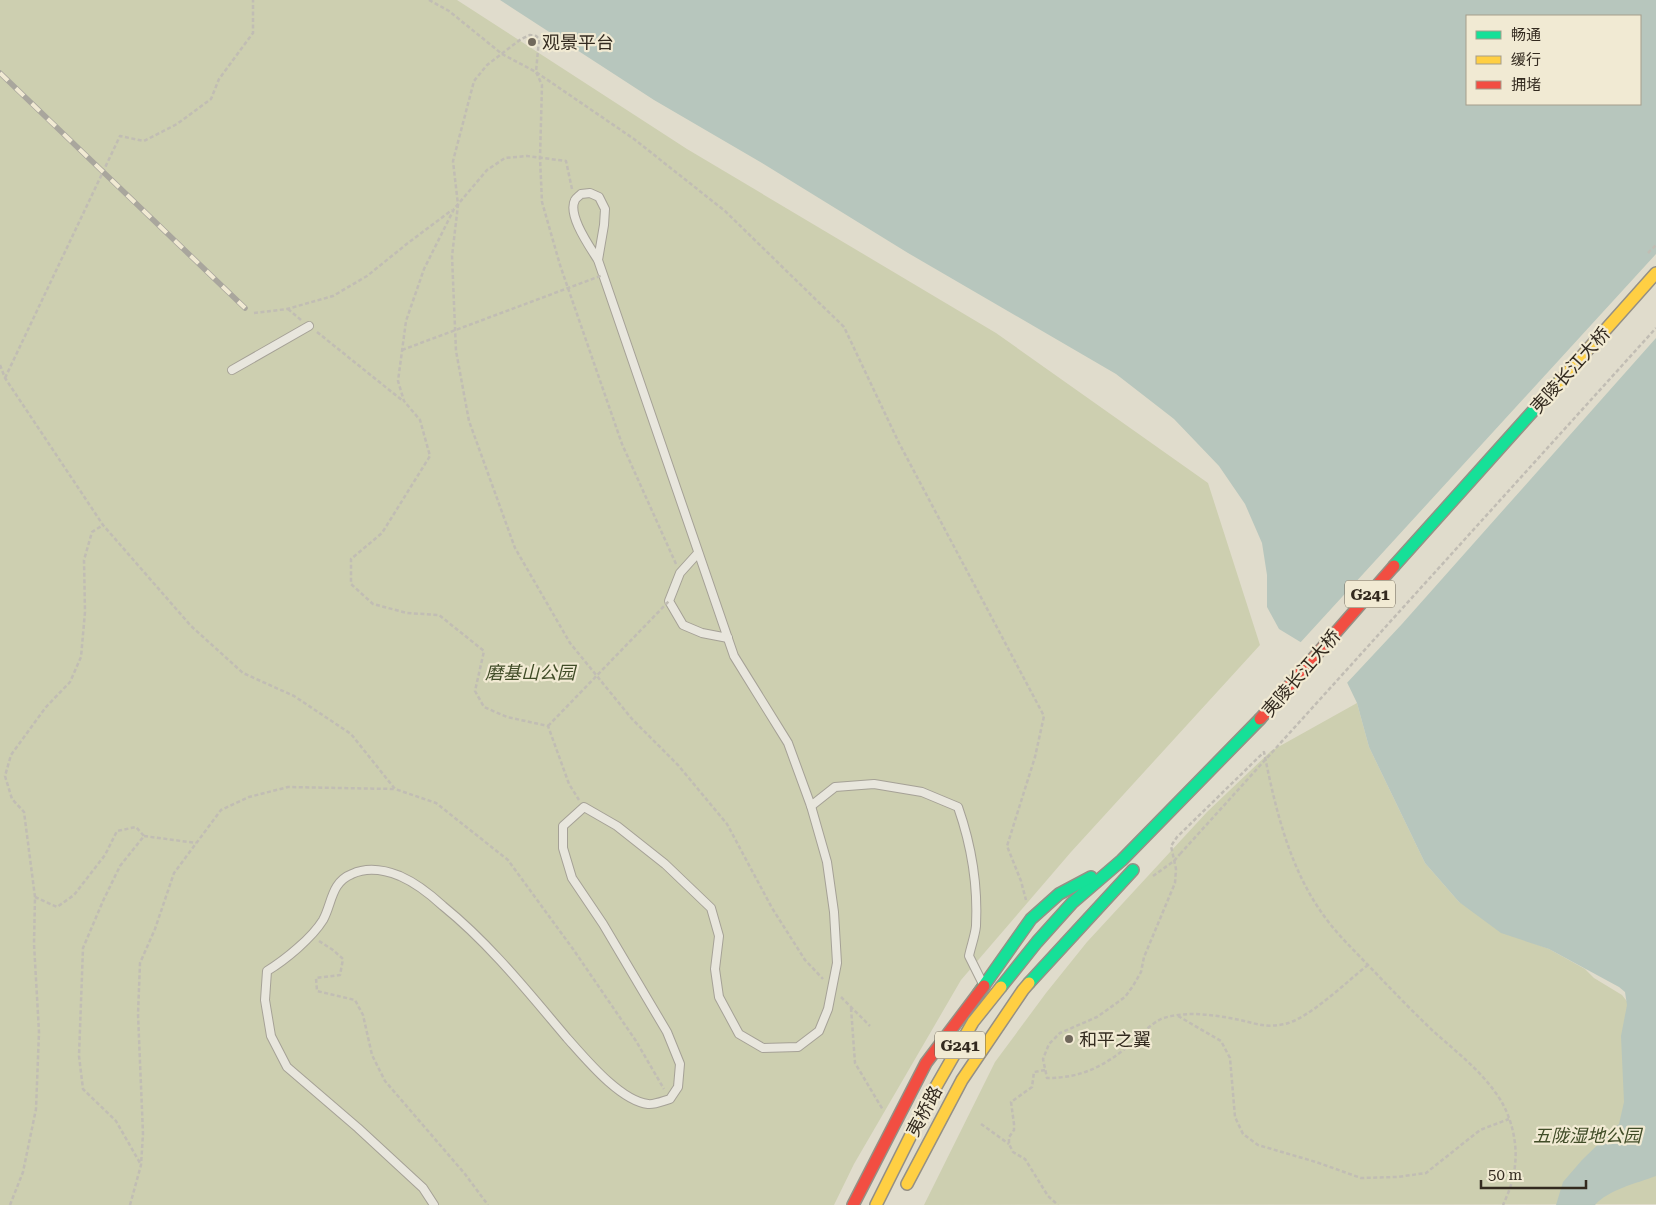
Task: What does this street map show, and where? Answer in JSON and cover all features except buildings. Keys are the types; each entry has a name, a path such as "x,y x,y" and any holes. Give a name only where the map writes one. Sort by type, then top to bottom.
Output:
{"main road":[{"name":"夷陵长江大桥","path":"1072,903 1122,860 1248,733 1394,566 1656,273"},
{"name":"夷陵长江大桥","path":"1207,790 1362,620"},
{"path":"853,1205 926,1063 1031,919 1059,894 1122,860"},
{"name":"夷桥路","path":"900,1197 968,1072 1023,990 1140,863"},
{"name":"夷桥路","path":"876,1205 930,1097 974,1022 1072,903"}],"lane":[{"path":"434,1205 423,1188 373,1141 286,1067 271,1036 265,1000 267,971 280,963 323,920 335,886 351,874 374,869 400,876 423,889 460,919 501,961 601,1077 631,1098 648,1105 670,1099 678,1086 680,1064 667,1032 603,924 572,878 562,848 563,826 584,807 617,826 664,864 711,908 719,936 715,969 719,996 739,1034 763,1048 798,1047 819,1031 828,1008 837,963 834,912 827,862 811,806 788,743 734,656 598,260 580,229 574,214 574,201 580,194 590,193 600,197 605,209 598,260"},
{"path":"232,370 309,326"},
{"path":"698,553 680,573 669,601 683,625 702,633 728,638"},
{"path":"811,806 835,787 874,784 922,792 958,806 966,830 976,890 976,928 968,956 981,990"}],"path":[{"path":"5,378 120,136 144,141 177,124 211,99 219,79 252,33 253,0"},
{"path":"429,0 449,11 502,54 536,72 634,139 725,211 844,327 899,443 1044,716 1035,757 1007,846 1021,881 1031,919"},
{"path":"680,573 622,444 563,275 542,202 540,158 542,85 536,72 539,39 536,36 530,35 521,39 487,65 474,82 453,161 458,205 452,256 456,351 469,421 515,548 570,643 632,719 678,765 727,824 772,908 804,960 870,1026"},
{"path":"254,313 287,308 333,296 367,276 408,242 454,209 487,170 505,158 527,156 566,161 574,201"},
{"path":"404,402 398,381 406,321 424,269 454,209"},
{"path":"402,350 603,275"},
{"path":"287,308 404,402 420,420 430,456 382,532 351,558 351,584 373,604 407,613 439,615 484,651 475,691 484,706 508,717 548,726"},
{"path":"1180,854 1656,328"},
{"path":"0,365 5,378 103,525 191,626 243,673 294,696 350,734 395,789"},
{"path":"10,1205 23,1172 36,1109 39,1032 34,944 35,897 24,812 12,799 6,776 11,755 46,708 70,682 81,657 85,612 84,560 92,532 103,525"},
{"path":"548,726 669,601"},
{"path":"548,726 569,784 584,807"},
{"path":"1368,965 1309,1012 1286,1024 1263,1026 1220,1016 1176,1015 1159,1020 1123,1050 1095,1068 1067,1078 1046,1078 1043,1059 1049,1044 1060,1033 1097,1017 1125,997 1141,972 1144,957 1175,883 1176,869 1171,846 1177,837 1264,752 1270,784 1295,861 1306,886 1322,914 1418,1018 1479,1072 1496,1093 1509,1119 1516,1164 1512,1183 1503,1205"},
{"path":"130,1205 141,1165 142,1091 138,1014 140,963 155,928 174,873 221,810 249,797 288,786 395,789 436,803 508,860 573,949 636,1041 670,1099"},
{"path":"35,897 57,907 74,895 105,855 117,831 136,827 144,836 196,843"},
{"path":"141,1165 116,1121 83,1088 79,1056 83,948 120,866 144,836"},
{"path":"309,936 333,950 343,959 340,975 316,978 317,991 355,1000 363,1015 372,1055 385,1081 466,1174 488,1205"},
{"path":"851,1007 855,1063 894,1127"},
{"path":"1176,1015 1220,1041 1230,1058 1235,1117 1243,1134 1258,1144 1361,1178 1397,1177 1426,1173 1480,1130 1509,1119"},
{"path":"1045,1070 1034,1072 1032,1087 1011,1102 1014,1130 1009,1137 1009,1144 1013,1152 1025,1158 1048,1196 1058,1205"},
{"path":"981,1124 1009,1144"}],"green space":[{"name":"磨基山公园","path":"0,0 457,0 687,149 996,333 1208,483 1260,645 1071,852 961,980 854,1164 834,1205 0,1205"},
{"name":"五陇湿地公园","path":"1357,703 1369,747 1425,863 1459,902 1585,969 1594,978 1622,995 1656,1038 1656,1204 924,1205 995,1062 1046,993 1087,942 1207,812 1271,751"}],"shaded area":[{"path":"500,0 1656,0 1656,1176 1615,1191 1595,1205 1556,1205 1563,1182 1582,1160 1619,1124 1624,1102 1621,1036 1627,1005 1625,992 1549,949 1501,933 1459,902 1425,863 1369,747 1357,703 1342,672 1307,646 1279,629 1267,607 1267,575 1262,543 1245,504 1219,466 1174,419 1116,374 908,253 762,163 654,100"}],"pier":[{"path":"1656,254 1656,338 1402,624 1345,685 1340,673 1299,644"}],"railway":[{"path":"0,73 245,308"}],"traffic: fast":[{"path":"1394,566 1559,382"},
{"path":"1001,987 1037,942 1072,903 1122,860 1260,719"},
{"path":"1029,983 1133,870"},
{"path":"978,994 1031,919 1059,894 1091,877"}],"traffic: slow":[{"path":"1559,382 1656,273"},
{"path":"907,1184 962,1080 1029,983"},
{"path":"876,1205 930,1097 973,1022 1001,987"}],"traffic: jam":[{"path":"1260,719 1394,566"},
{"path":"853,1205 926,1063 984,986"}],"place":[{"name":"观景平台","path":"532,42"},
{"name":"和平之翼","path":"1069,1039"}]}
